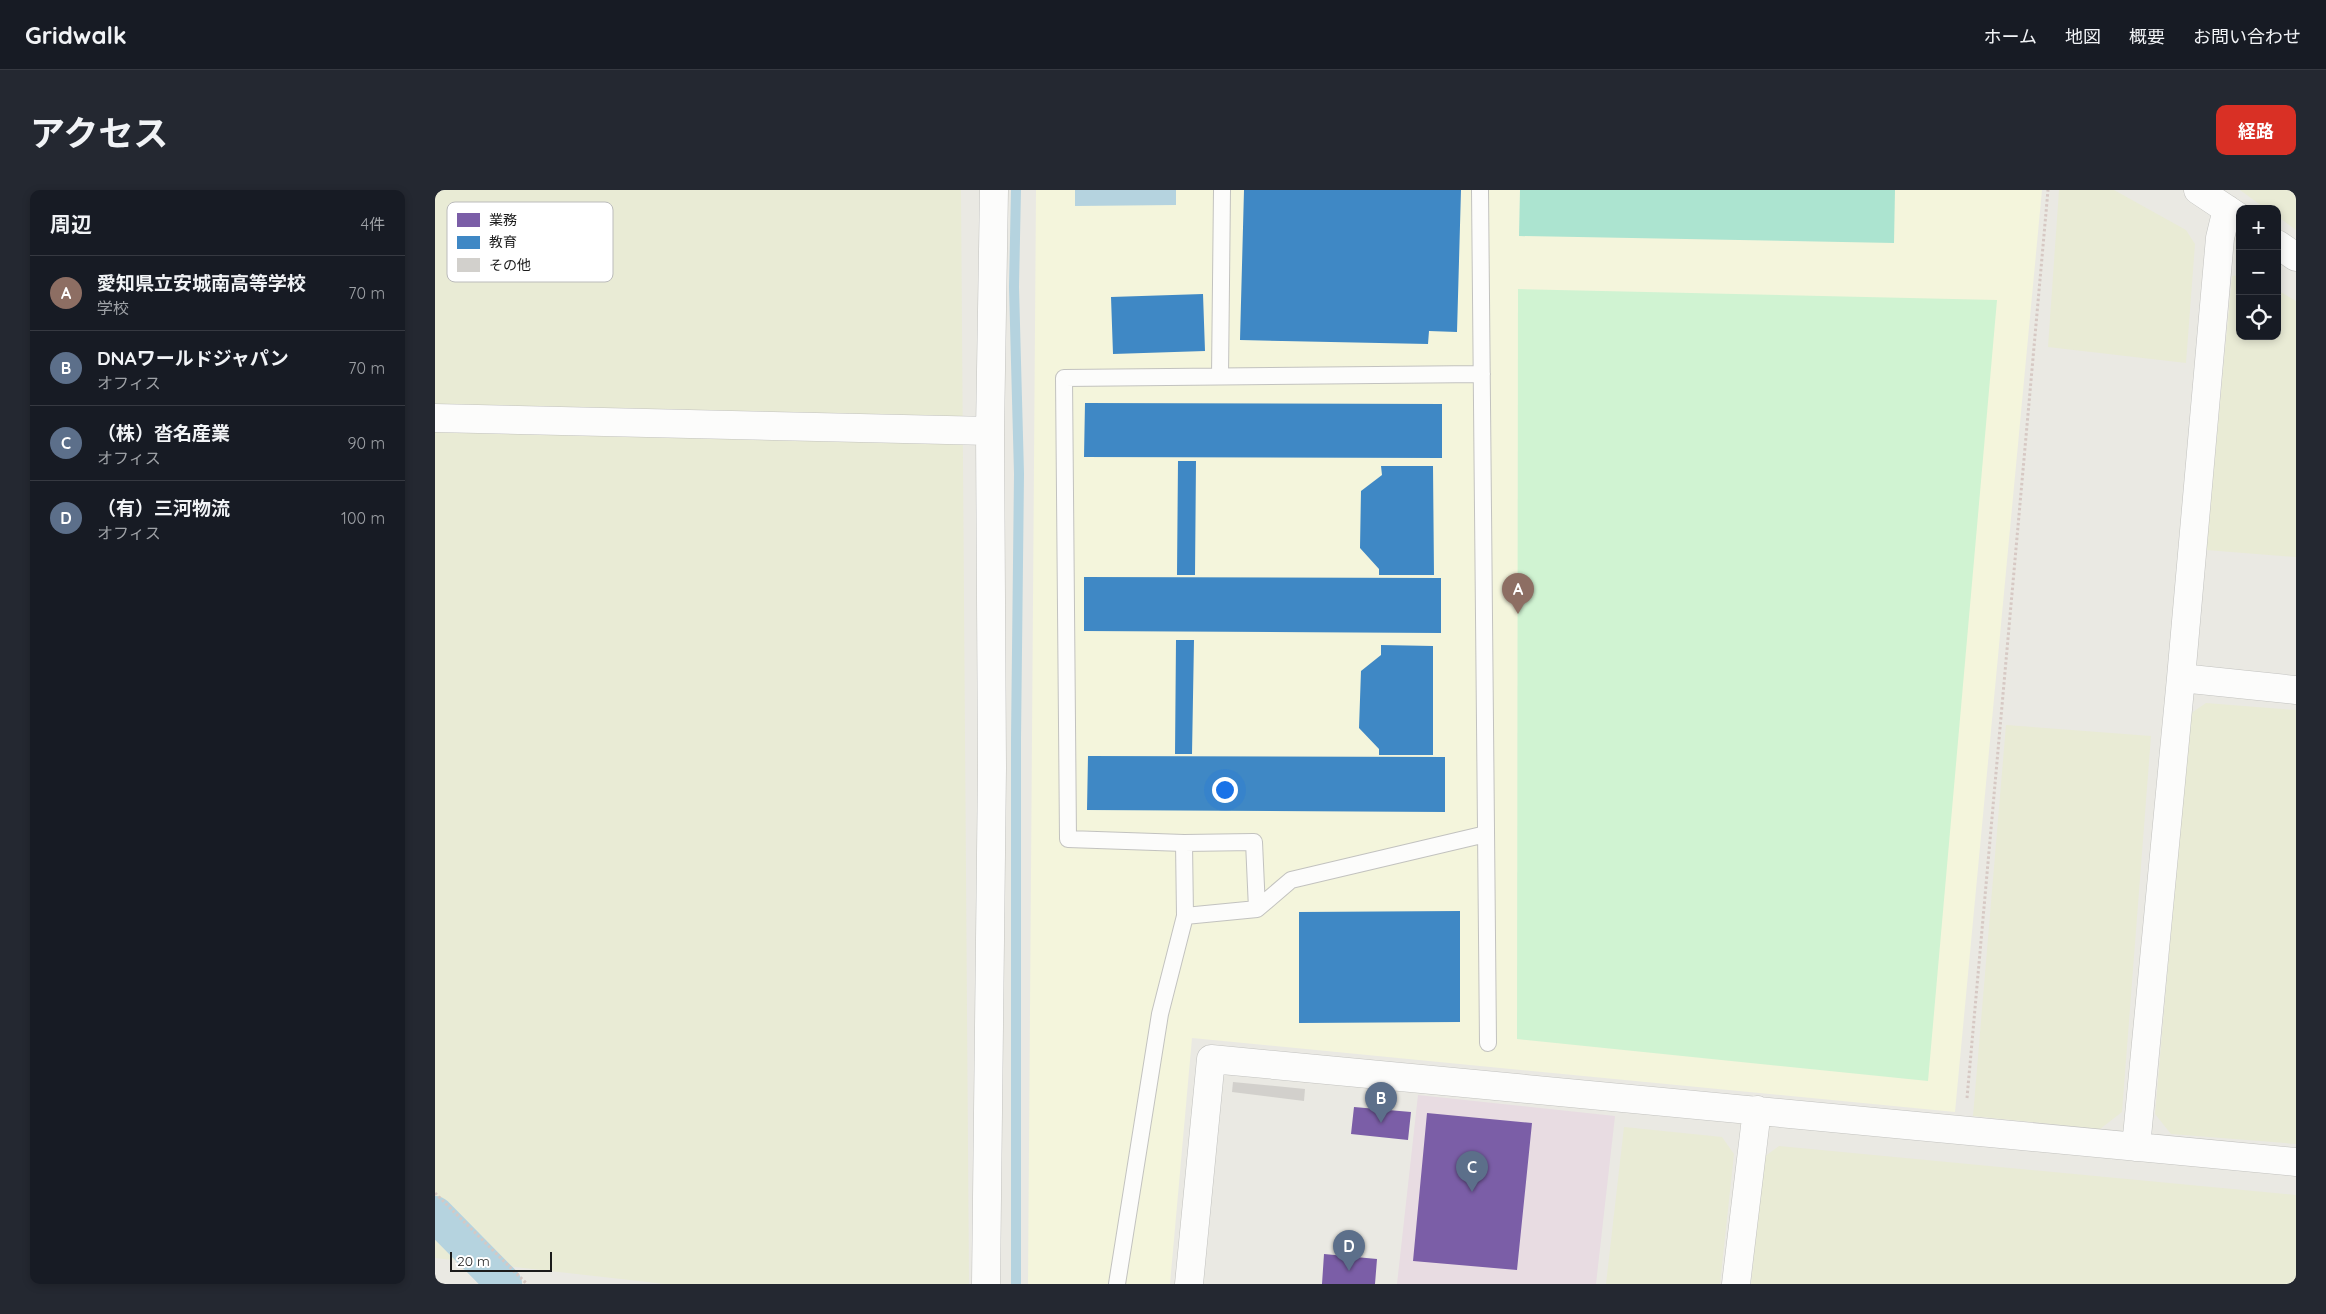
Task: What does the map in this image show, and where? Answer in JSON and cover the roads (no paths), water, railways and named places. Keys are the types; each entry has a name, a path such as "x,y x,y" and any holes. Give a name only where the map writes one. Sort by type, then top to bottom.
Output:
{"street":[{"path":"986,1284 992,768 990,431 994,190"},
{"path":"2136,1146 2181,678 2219,238 2234,213 2198,190"},
{"path":"2281,247 2296,257"},
{"path":"435,418 990,431"},
{"path":"2181,678 2296,690"},
{"path":"1189,1284 1211,1058 2296,1162"},
{"path":"1736,1284 1757,1110"}],"lane":[{"path":"1220,376 1223,190"},
{"path":"1480,190 1488,1043"},
{"path":"1257,909 1254,842 1183,843 1068,839 1064,378 1482,374"},
{"path":"1185,916 1257,909 1291,880 1486,834"},
{"path":"1117,1284 1160,1014 1185,916 1183,843"}],"water":[{"path":"1075,190 1176,190 1176,205 1075,206"}],"waterway":[{"path":"1016,190 1014,287 1019,474 1016,739 1016,1284"},
{"path":"435,1214 504,1284"}],"place":[{"name":"愛知県立安城南高等学校","path":"1518,614"},
{"name":"DNAワールドジャパン","path":"1381,1123"},
{"name":"（株）沓名産業","path":"1472,1192"},
{"name":"（有）三河物流","path":"1349,1271"}]}
